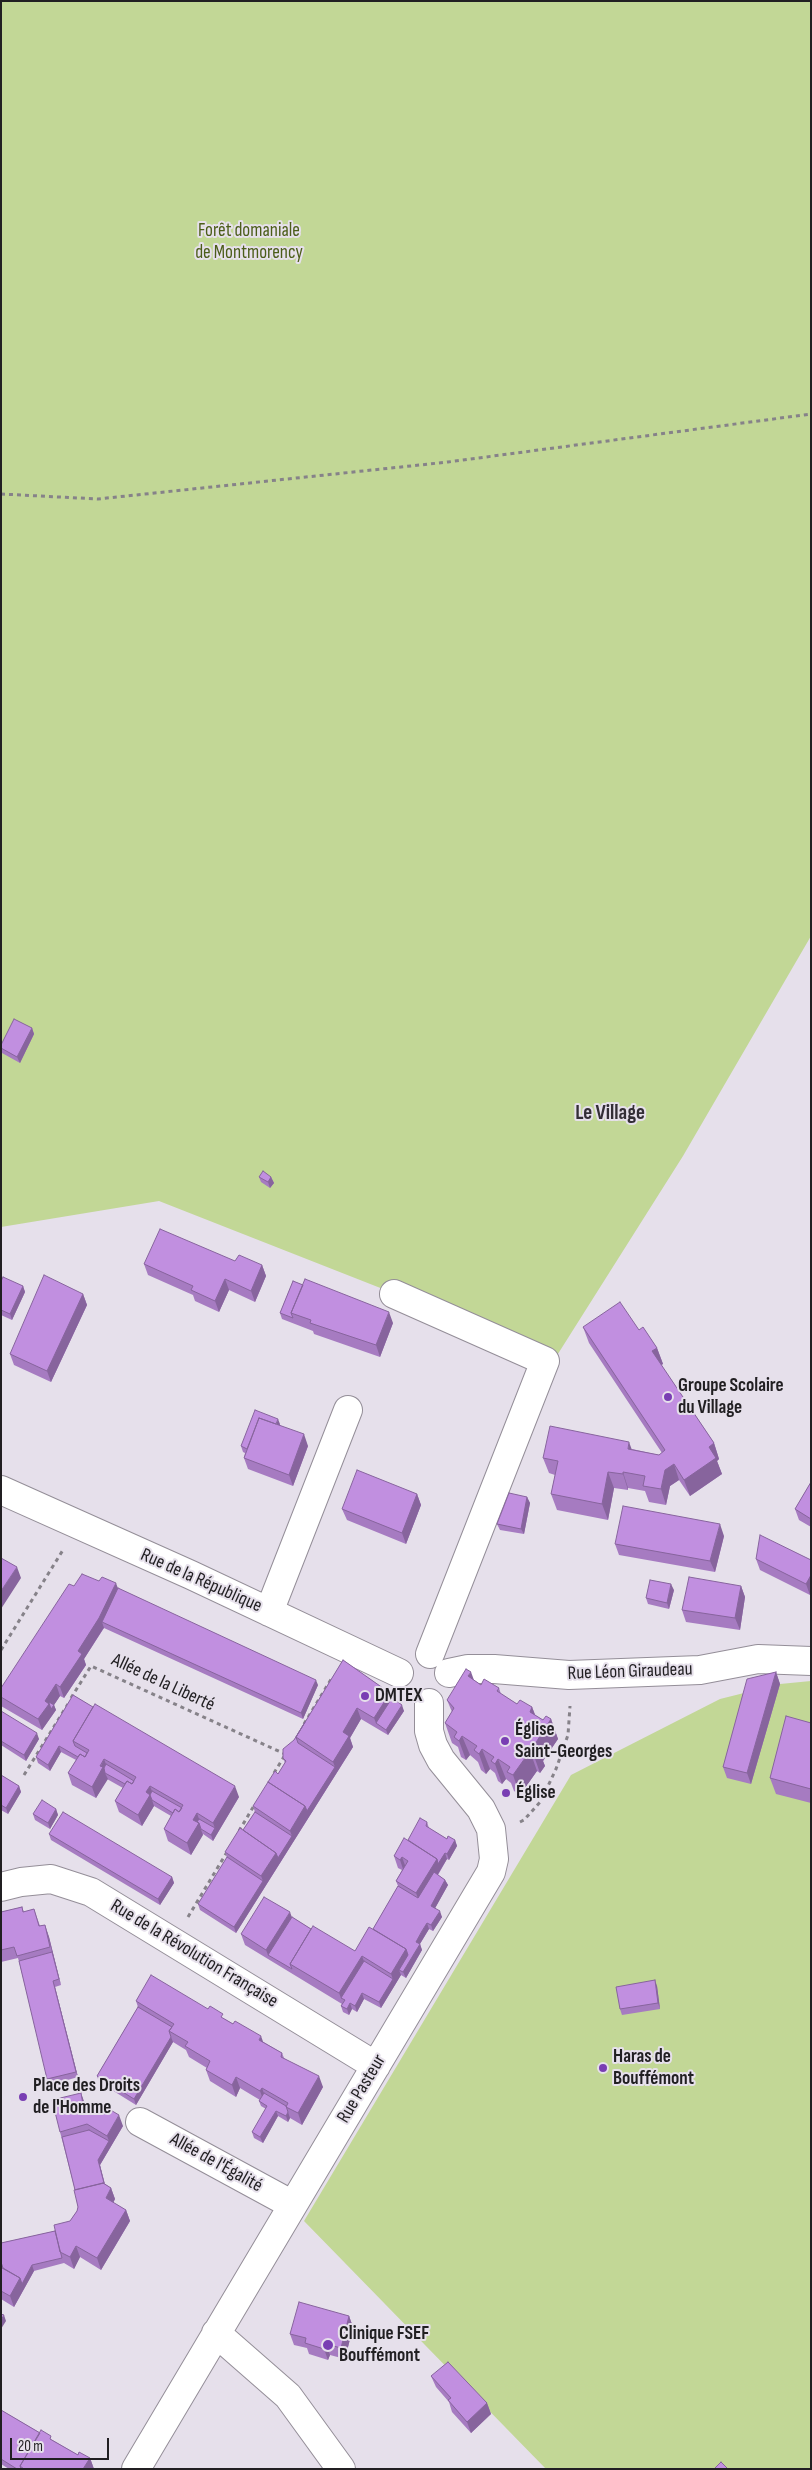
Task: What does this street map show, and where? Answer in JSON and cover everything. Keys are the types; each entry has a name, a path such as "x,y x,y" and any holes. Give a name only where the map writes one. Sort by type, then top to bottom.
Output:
{"street":[{"path":"394,1294 545,1361 430,1654"},
{"path":"269,1612 348,1410"},
{"name":"Rue de la République","path":"1,1490 399,1673"},
{"path":"430,1654 442,1661 449,1673 449,1681 443,1695 429,1703 413,1701 406,1696 399,1681 399,1673 410,1657 430,1654"},
{"name":"Rue Léon Giraudeau","path":"449,1673 468,1669 494,1669 569,1675 700,1670 758,1658 811,1661"},
{"name":"Rue Pasteur","path":"136,2469 291,2204 376,2066 491,1872 494,1846 491,1829 481,1809 441,1760 433,1746 429,1731 429,1703"},
{"name":"Rue de la Révolution Française","path":"1,1887 21,1882 51,1879 91,1892 376,2066"},
{"name":"Allée de l'Égalité","path":"140,2122 291,2204"},
{"path":"216,2333 288,2396 341,2469"}],"path":[{"path":"1,494 98,499 448,462 811,414"},
{"path":"1,1650 77,1526"},
{"path":"300,1730 349,1649"},
{"name":"Allée de la Liberté","path":"24,1775 92,1666 286,1754"},
{"path":"491,1829 524,1820 541,1801 556,1769 568,1735 569,1675"},
{"path":"270,1780 290,1746"},
{"path":"234,1839 260,1797"},
{"path":"173,1941 229,1848"}],"green space":[{"name":"Forêt domaniale de Montmorency","path":"1,1 811,1 811,936 683,1156 556,1357 159,1201 1,1227"},
{"name":"Haras de Bouffémont","path":"811,1681 811,2469 546,2469 304,2221 571,1775 720,1699 780,1684"}],"building":[{"path":"14,1019 32,1028 17,1057 1,1048"},
{"path":"263,1171 271,1177 268,1182 259,1177"},
{"path":"160,1229 235,1261 239,1255 262,1265 251,1291 225,1279 215,1301 191,1290 193,1286 144,1264"},
{"path":"44,1275 83,1294 47,1371 10,1354"},
{"path":"3,1277 23,1286 10,1314 1,1310 1,1281"},
{"path":"305,1279 389,1312 376,1345 310,1323 311,1320 291,1313"},
{"path":"293,1281 303,1285 291,1313 293,1318 280,1313"},
{"path":"620,1302 639,1330 643,1327 657,1348 652,1351 714,1443 709,1447 716,1458 684,1480 674,1464 665,1470 661,1489 643,1486 645,1476 623,1472 623,1474 608,1472 602,1504 551,1494 558,1461 543,1458 550,1426 629,1442 628,1449 659,1455 665,1450 583,1327"},
{"path":"255,1410 278,1419 276,1424 259,1418 247,1449 241,1446"},
{"path":"259,1418 304,1434 289,1475 244,1458"},
{"path":"357,1470 417,1494 402,1533 342,1509"},
{"path":"811,1482 811,1519 795,1509"},
{"path":"509,1493 527,1497 521,1529 497,1524"},
{"path":"623,1506 720,1524 710,1561 615,1544"},
{"path":"760,1535 811,1560 811,1575 806,1584 756,1559"},
{"path":"1,1558 17,1567 1,1591"},
{"path":"82,1574 99,1581 102,1577 116,1583 99,1618 78,1651 82,1654 60,1687 56,1684 45,1701 49,1704 38,1719 1,1697 1,1688 69,1584 74,1586"},
{"path":"689,1577 741,1586 735,1618 682,1610"},
{"path":"650,1580 671,1584 667,1603 646,1598"},
{"path":"118,1588 316,1680 301,1713 102,1622"},
{"path":"343,1660 390,1693 374,1718 357,1708 343,1732 349,1736 333,1762 296,1737"},
{"name":"Église Saint-Georges","path":"466,1669 471,1672 468,1676 481,1685 484,1679 499,1688 497,1691 517,1704 520,1700 532,1707 530,1712 543,1720 546,1716 551,1719 535,1744 538,1746 533,1753 530,1751 513,1775 507,1772 510,1767 498,1759 495,1764 491,1761 494,1757 482,1749 479,1754 474,1750 477,1746 462,1736 459,1741 454,1737 457,1732 445,1723 454,1708 447,1700"},
{"path":"776,1672 747,1773 723,1767 747,1679"},
{"path":"73,1695 93,1707 73,1741 75,1746 87,1753 85,1757 80,1754 78,1757 59,1746 48,1765 36,1757"},
{"path":"392,1698 402,1705 386,1730 376,1723"},
{"path":"95,1704 235,1786 213,1823 197,1813 193,1820 199,1823 187,1843 164,1829 175,1809 179,1812 183,1805 150,1786 146,1792 150,1795 138,1815 115,1801 127,1781 132,1784 136,1777 104,1759 100,1766 103,1767 92,1787 68,1773 80,1754 85,1757 89,1750 73,1741"},
{"path":"1,1711 37,1733 24,1755 1,1741"},
{"path":"786,1716 811,1723 811,1789 770,1778"},
{"path":"305,1722 296,1737 298,1743 335,1767 307,1811 305,1806 268,1782 275,1771 278,1774 286,1761 283,1758 283,1749 294,1740"},
{"path":"106,1764 134,1781 132,1784 127,1781 125,1784 105,1773 104,1768"},
{"path":"1,1775 19,1786 6,1808 1,1805"},
{"path":"268,1782 305,1806 290,1831 253,1806"},
{"path":"152,1791 182,1808 179,1812 175,1809 173,1813 152,1800 150,1795"},
{"path":"42,1800 56,1809 48,1823 33,1814"},
{"path":"63,1812 172,1877 158,1899 49,1834"},
{"path":"255,1812 292,1836 278,1858 276,1853 243,1830"},
{"path":"420,1818 427,1822 426,1826 447,1839 448,1836 455,1840 447,1854 445,1853 438,1864 437,1859 408,1840"},
{"path":"199,1819 215,1828 211,1835 201,1829 197,1822"},
{"path":"240,1828 276,1853 261,1876 225,1852"},
{"path":"404,1838 437,1859 416,1893 396,1881 408,1861 402,1857 400,1860 394,1856"},
{"path":"227,1857 263,1881 234,1927 198,1904"},
{"path":"434,1872 445,1880 431,1906 440,1911 431,1925 427,1923 422,1931 416,1942 420,1944 403,1972 399,1970 408,1955 406,1949 373,1929 398,1886 418,1898"},
{"path":"264,1897 290,1912 266,1950 241,1934"},
{"path":"22,1907 23,1912 34,1909 39,1926 45,1925 50,1947 17,1956 14,1947 1,1950 1,1912"},
{"path":"292,1917 311,1929 290,1964 292,1969 268,1955"},
{"path":"313,1926 355,1951 369,1927 406,1949 391,1974 362,1956 339,1993 290,1964"},
{"path":"52,1952 59,1979 53,1981 76,2072 47,2079 19,1961"},
{"path":"364,1961 393,1979 379,2002 362,1993 355,2006 350,2003 347,2009 341,2006 345,2000 341,1998"},
{"path":"151,1975 208,2009 210,2006 223,2014 221,2017 233,2024 235,2021 261,2036 259,2040 282,2053 281,2057 319,2076 298,2113 286,2107 288,2103 262,2088 260,2091 236,2077 232,2085 206,2070 210,2061 185,2046 188,2042 169,2031 174,2024 136,2001"},
{"path":"655,1980 658,2003 620,2009 616,1987"},
{"path":"138,2007 172,2027 169,2031 171,2037 134,2099 97,2076"},
{"path":"81,2093 84,2110 92,2109 97,2102 119,2115 107,2136 87,2124 60,2132 52,2100"},
{"path":"264,2093 286,2106 288,2112 286,2116 276,2111 260,2137 252,2132 267,2106 259,2101"},
{"path":"89,2130 109,2141 98,2160 104,2183 75,2190 62,2137"},
{"path":"103,2183 111,2188 106,2198 126,2210 97,2258 76,2246 70,2257 60,2252 54,2225 70,2221 77,2211 78,2207 74,2190"},
{"path":"55,2231 62,2258 32,2265 22,2284 20,2278 3,2268 1,2262 1,2243"},
{"path":"1,2264 2,2268 20,2278 10,2296 1,2291"},
{"path":"299,2302 349,2316 341,2348 326,2344 324,2349 305,2343 306,2338 290,2334"},
{"path":"448,2362 487,2403 467,2422 448,2400 451,2398 431,2376"},
{"path":"1,2410 40,2433 20,2466 21,2469 17,2469 1,2459"},
{"path":"41,2430 51,2436 50,2439 78,2455 79,2452 90,2458 83,2469 24,2469 20,2466"},
{"path":"721,2462 728,2469 714,2469"}],"place":[{"name":"Groupe Scolaire du Village","path":"668,1397"},
{"name":"DMTEX","path":"365,1696"},
{"name":"Église Saint-Georges","path":"505,1741"},
{"name":"Église","path":"506,1793"},
{"name":"Haras de Bouffémont","path":"603,2068"},
{"name":"Place des Droits de l'Homme","path":"23,2097"},
{"name":"Clinique FSEF Bouffémont","path":"328,2345"}],"district":[{"name":"Le Village","path":"610,1114"}]}
